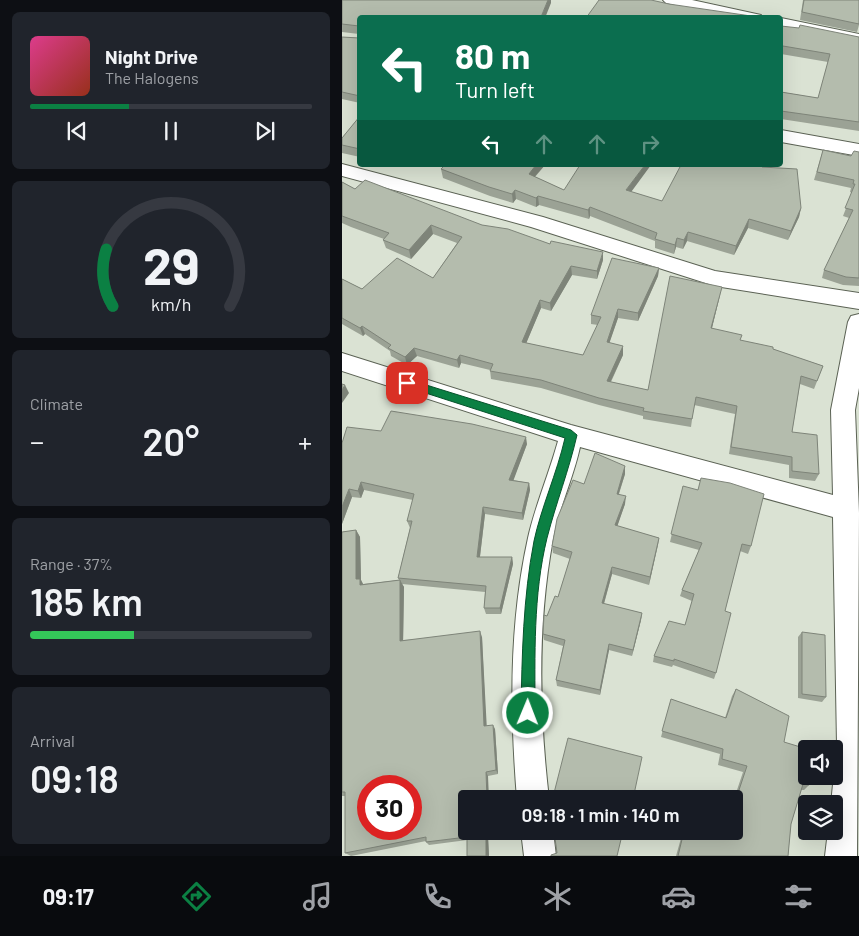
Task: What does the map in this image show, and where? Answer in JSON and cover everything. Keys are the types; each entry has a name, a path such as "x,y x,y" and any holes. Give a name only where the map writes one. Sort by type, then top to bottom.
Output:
{"street":[{"path":"671,0 708,4 745,15"},
{"path":"783,23 858,39"},
{"path":"783,136 858,150"},
{"path":"342,170 536,222 715,278 858,301"},
{"path":"841,856 852,745 844,410 858,322"},
{"path":"342,362 571,435 845,509"},
{"path":"532,790 528,713 529,630 533,584 541,539 563,471 571,435"},
{"path":"538,840 540,856"}],"building":[{"path":"342,0 548,0 542,15 357,15 357,26 342,24"},
{"path":"599,0 651,0 744,15 588,15"},
{"path":"804,0 859,0 859,24 802,12"},
{"path":"800,25 859,37 859,122 783,111 783,92 818,98 830,54 783,46 783,26 799,28"},
{"path":"342,37 357,38 357,95 342,92"},
{"path":"357,120 357,148 342,145 342,138"},
{"path":"823,150 851,156 854,151 859,152 859,278 846,277 824,270 853,210 845,208 855,184 853,184 854,180 817,172"},
{"path":"443,167 534,167 529,174 564,190 579,167 643,167 626,190 662,201 680,167 797,169 801,208 791,231 749,219 736,246 688,232 684,240 677,238 675,245 655,239 657,233 590,207 588,210 538,196 536,198 515,190 512,194 441,169"},
{"path":"365,180 482,225 508,229 550,244 551,241 603,252 597,271 571,266 550,303 540,300 522,342 583,355 601,317 591,315 612,258 659,268 638,313 618,309 607,342 623,346 607,381 648,390 670,276 722,287 711,328 742,335 740,340 773,347 773,349 823,366 817,381 801,376 792,432 817,435 819,474 792,471 792,457 731,447 737,406 696,397 692,419 643,411 644,408 599,398 541,380 490,371 493,364 460,355 457,360 414,348 405,357 388,348 391,345 362,326 360,328 342,318 342,279 362,289 397,258 433,278 462,237 431,225 409,250 383,240 389,233 342,216 342,182 355,189"},
{"path":"391,411 472,424 526,437 509,480 529,483 522,513 483,507 477,557 512,557 500,608 484,608 486,586 398,578 412,521 407,521 414,494 361,482 358,491 349,489 342,507 342,443 347,427 381,431"},
{"path":"595,453 625,466 617,494 626,496 615,525 659,538 650,577 612,567 602,603 642,613 633,650 609,644 600,690 556,680 565,640 543,634 544,615 547,616 555,596 558,597 572,552 552,546 557,519 573,480 584,484"},
{"path":"701,478 730,483 764,494 751,546 742,544 725,611 731,613 716,673 674,659 674,661 654,656 669,621 685,625 694,594 682,590 702,543 671,534 683,486 698,490"},
{"path":"356,530 356,579 360,579 360,585 400,580 400,641 480,631 484,726 493,725 496,770 486,772 487,790 458,790 458,838 426,842 426,837 422,838 422,775 357,775 357,840 411,840 345,853 345,792 342,792 342,532"},
{"path":"802,632 825,635 826,697 802,694"},
{"path":"736,689 789,716 784,742 798,746 798,785 803,785 800,795 798,795 791,824 788,856 678,856 682,840 743,840 743,790 739,790 747,766 722,759 723,749 662,731 671,699 726,718"},
{"path":"568,738 642,757 635,790 555,790"},
{"path":"467,840 486,840 486,856 467,856"},
{"path":"555,840 621,840 617,856 551,856 557,853"}],"route":[{"path":"407,383 571,435 563,471 541,539 533,584 529,630 528,713"}]}
